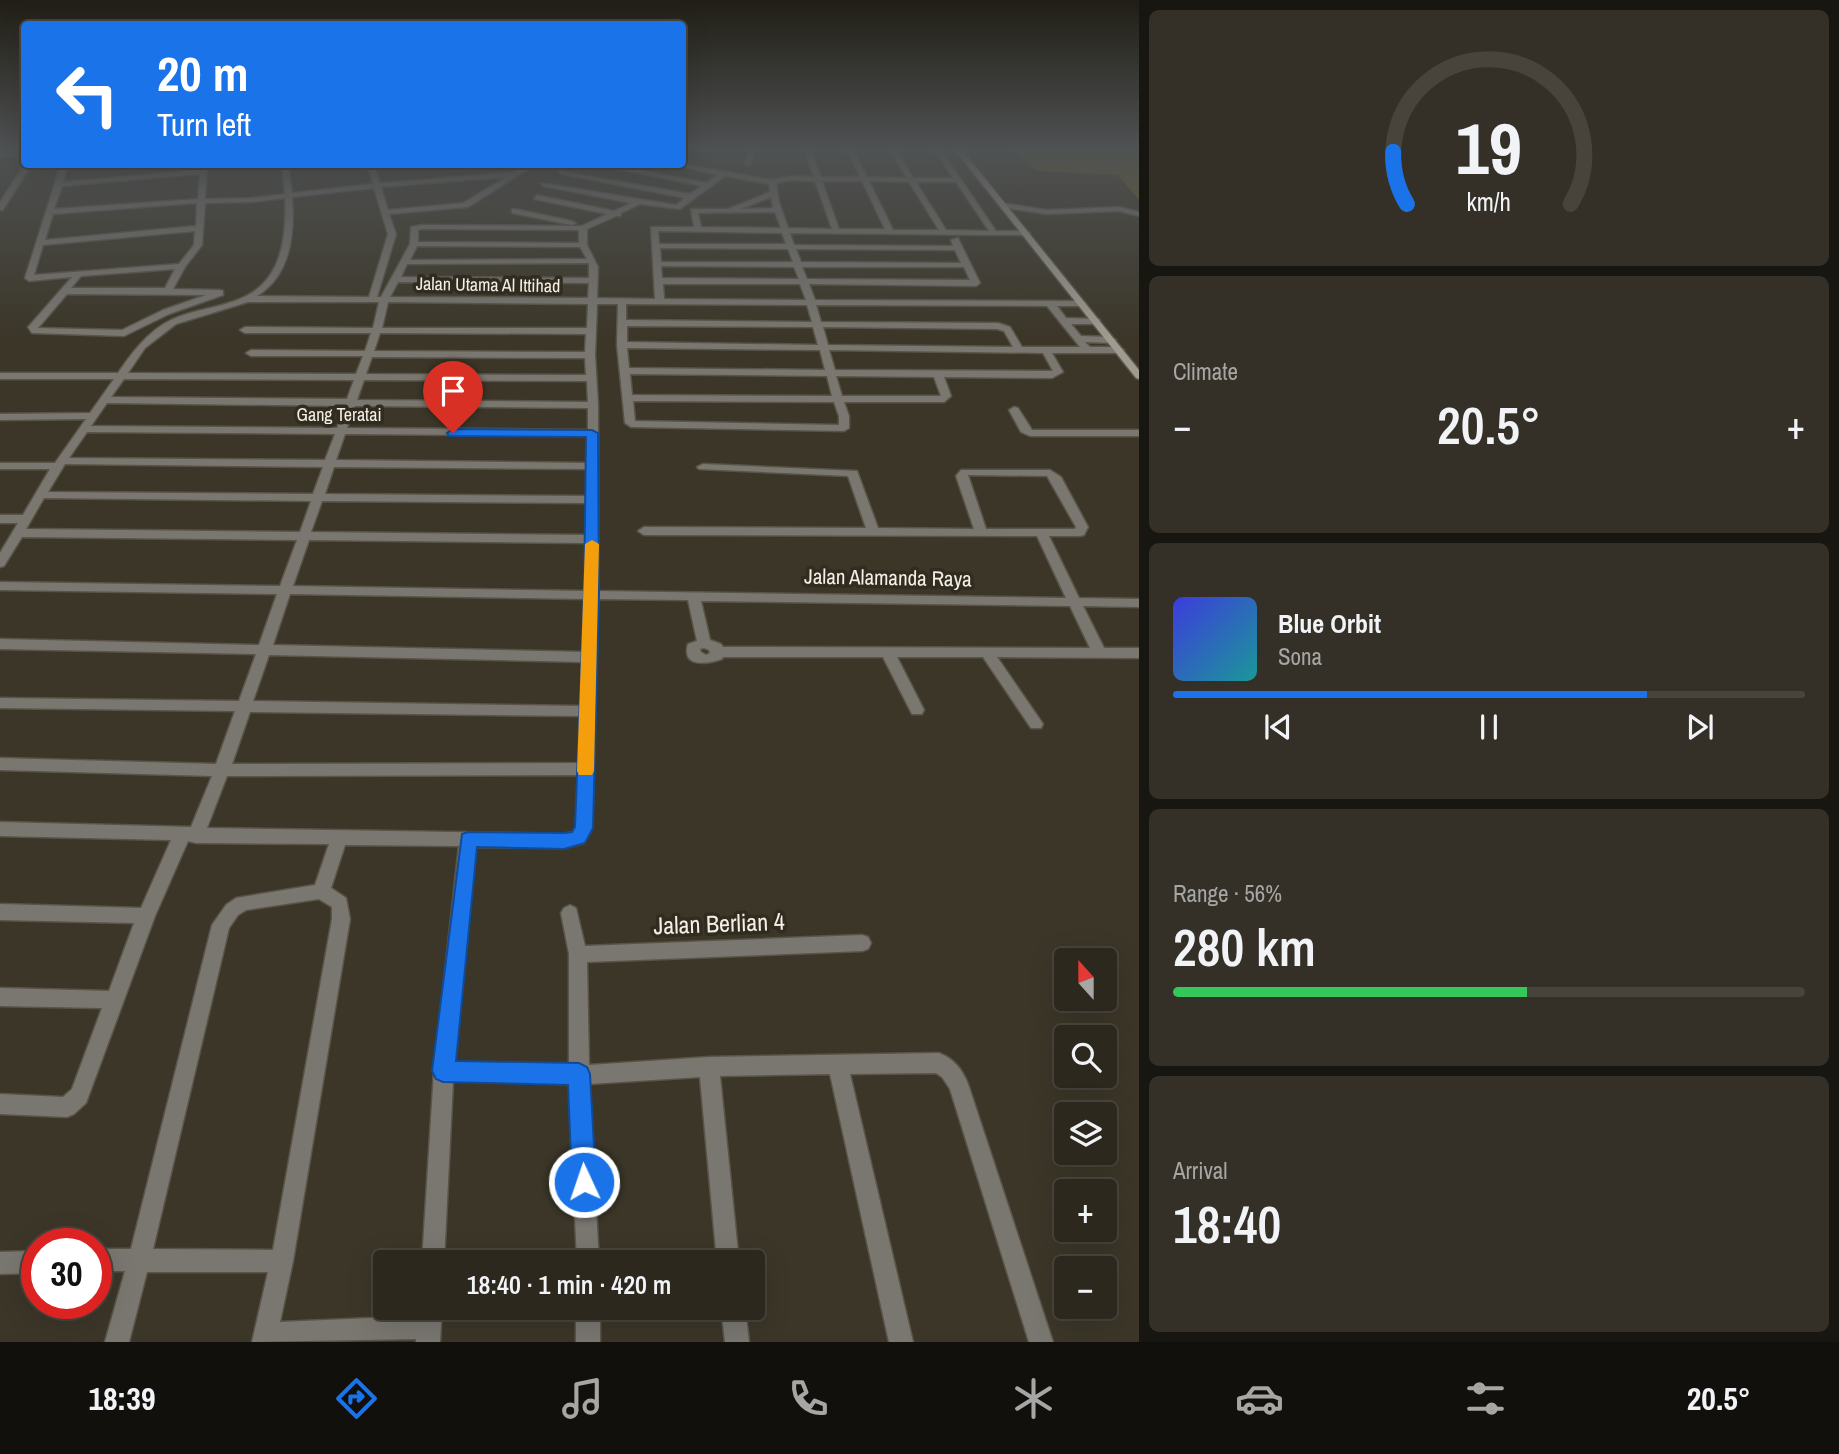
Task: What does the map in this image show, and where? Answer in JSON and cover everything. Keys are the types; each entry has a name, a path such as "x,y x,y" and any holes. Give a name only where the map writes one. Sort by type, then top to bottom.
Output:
{"main road":[{"path":"1009,213 1139,376"}],"street":[{"path":"50,213 29,278 181,265"},
{"path":"168,292 181,265 195,252 201,213"},
{"path":"0,563 38,495 142,346 173,322 247,299 257,295 271,283 286,249 291,213"},
{"path":"372,300 391,241 392,234 386,213"},
{"path":"509,229 514,213"},
{"path":"521,213 590,228"},
{"path":"611,213 618,214"},
{"path":"694,213 698,229"},
{"path":"618,302 630,423 635,426 844,428 844,416 818,325 780,213"},
{"path":"830,213 836,230"},
{"path":"881,213 890,231"},
{"path":"659,281 976,283 958,247 935,213"},
{"path":"980,213 994,233"},
{"path":"0,1104 67,1107 84,1088 146,916 222,770 352,402 384,300 414,244 414,230 590,228 618,214"},
{"path":"39,243 200,228"},
{"path":"583,245 590,228"},
{"path":"660,302 654,229 1026,233"},
{"path":"414,244 583,245"},
{"path":"0,829 339,838 564,841 578,838 584,828 592,594 593,405 590,331 594,302 592,261 583,245"},
{"path":"656,246 958,247"},
{"path":"405,261 592,261"},
{"path":"657,264 968,265"},
{"path":"65,291 220,293 166,312 124,333 34,331 33,327 79,274"},
{"path":"395,279 593,281"},
{"name":"Jalan Utama Al Ittihad","path":"247,299 1082,304"},
{"path":"1050,304 1087,350"},
{"path":"1064,321 1096,321"},
{"path":"622,323 1001,326 1007,329 1019,349"},
{"path":"246,330 590,331"},
{"path":"1078,339 1111,340"},
{"path":"622,345 1119,350"},
{"path":"624,371 1056,375 1058,372 1046,350"},
{"path":"251,353 590,355"},
{"path":"628,398 944,399 946,396 938,375"},
{"path":"0,376 591,378"},
{"path":"104,400 593,405"},
{"path":"1014,410 1025,430 1030,433 1139,433"},
{"path":"0,417 93,416"},
{"name":"Gang Teratai","path":"85,429 592,433"},
{"path":"0,466 60,463 592,466"},
{"path":"703,467 853,473 873,532"},
{"path":"644,531 981,533 1041,533 1082,530 1053,475 1044,472 969,471 962,476 981,533"},
{"path":"38,495 592,500"},
{"path":"0,519 26,519"},
{"path":"17,533 592,539"},
{"path":"1041,533 1099,653"},
{"name":"Jalan Alamanda Raya","path":"0,586 1139,603"},
{"path":"694,596 704,643 693,647 694,656 699,659 712,659 718,652 1139,653"},
{"path":"0,644 262,652 590,657"},
{"path":"887,652 917,710"},
{"path":"987,653 1036,724"},
{"path":"0,703 588,711"},
{"path":"0,764 222,770 586,769"},
{"path":"321,891 339,838"},
{"path":"434,1250 443,1071 468,839"},
{"path":"117,1342 221,925 232,910 242,904 321,891 340,903 341,919 282,1261 265,1338 429,1326"},
{"path":"0,912 146,916"},
{"path":"570,913 578,954 579,1074 587,1250"},
{"name":"Jalan Berlian 4","path":"578,954 862,943"},
{"path":"0,998 116,1000"},
{"path":"443,1071 579,1074 709,1067 939,1063 949,1070 958,1084 1041,1342"},
{"path":"838,1065 901,1342"},
{"path":"709,1067 727,1250"},
{"path":"112,1260 282,1261"},
{"path":"0,1263 21,1262"},
{"path":"587,1342 588,1320"},
{"path":"734,1320 737,1342"}],"slow traffic":[{"path":"586,771 592,544"}],"route":[{"path":"453,433 592,433 592,594 584,828 578,838 564,841 468,839 443,1071 579,1074 584,1182"}]}
